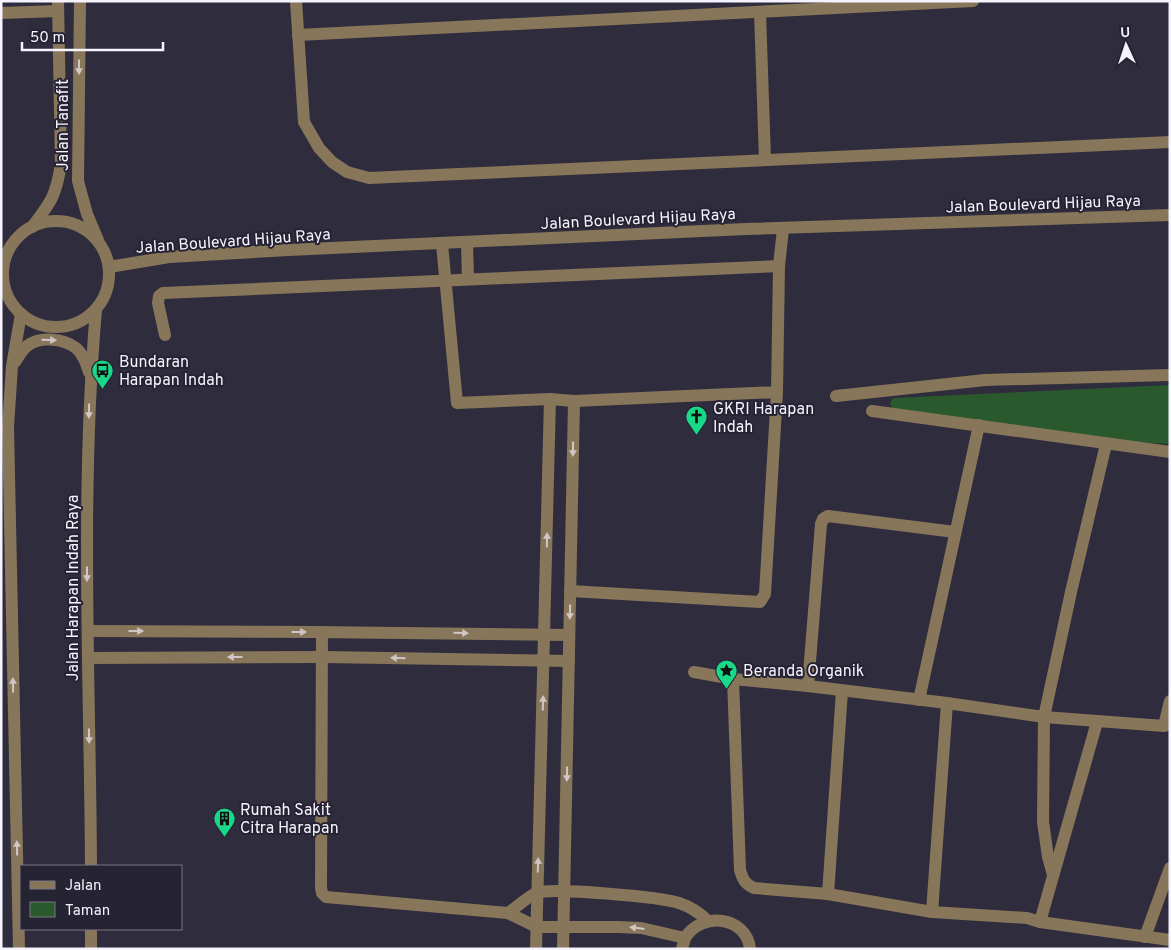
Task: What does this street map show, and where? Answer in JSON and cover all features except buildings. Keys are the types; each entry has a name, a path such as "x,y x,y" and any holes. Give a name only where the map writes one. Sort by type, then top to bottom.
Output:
{"street":[{"name":"Jalan Tanafit","path":"80,1 78,181 100,245"},
{"path":"296,1 304,122 319,148 332,162 356,176 369,178 1170,142"},
{"path":"298,35 973,1"},
{"name":"Jalan Tanafit","path":"32,227 52,200 58,186 61,164 58,6"},
{"path":"1,13 58,6"},
{"path":"760,12 765,160"},
{"name":"Jalan Boulevard Hijau Raya","path":"109,267 170,258 288,250 1170,215"},
{"path":"53,222 64,222 85,230 100,245 106,256 109,267 107,290 96,310 76,324 65,327 41,325 21,314 8,297 2,276 6,249 32,227 53,222"},
{"path":"570,590 760,602 765,594 777,392 779,266 782,229"},
{"path":"467,243 468,279"},
{"path":"442,244 457,403 550,399 574,401 777,392"},
{"path":"165,334 158,303 159,296 163,293 779,266"},
{"name":"Jalan Harapan Indah Raya","path":"91,865 88,658 90,377 96,310"},
{"path":"19,949 8,427 12,366 21,314"},
{"path":"12,366 28,344 41,340 57,340 76,348 84,358 90,377"},
{"path":"836,396 985,380 1170,375"},
{"path":"536,949 550,399"},
{"path":"564,949 574,401"},
{"path":"872,411 1170,452"},
{"path":"919,700 979,425"},
{"path":"1053,875 1048,857 1043,822 1044,717 1106,444"},
{"path":"808,686 820,534 823,519 828,516 955,532"},
{"path":"88,632 569,635"},
{"path":"322,632 322,893 326,896 330,898 508,913 537,927 641,928 683,943 695,927 708,921 722,920 734,925 744,934 752,948"},
{"path":"88,658 323,657 569,661"},
{"path":"694,672 733,679 808,686 1044,717 1167,727 1170,701"},
{"path":"733,679 740,870 742,880 747,885 754,888 828,894 932,912 1027,918 1040,922 1170,940"},
{"path":"828,894 842,691"},
{"path":"932,912 947,703"},
{"path":"1040,922 1097,722"},
{"path":"1145,937 1170,868"},
{"path":"508,913 537,892 564,891 676,902 690,907 708,921"},
{"path":"91,930 91,949"}],"green space":[{"path":"1170,385 1170,444 1120,441 893,410 890,403 893,398"}],"place":[{"name":"Bundaran Harapan Indah","path":"103,389"},
{"name":"GKRI Harapan Indah","path":"697,436"},
{"name":"Beranda Organik","path":"727,689"},
{"name":"Rumah Sakit Citra Harapan","path":"224,837"}]}
